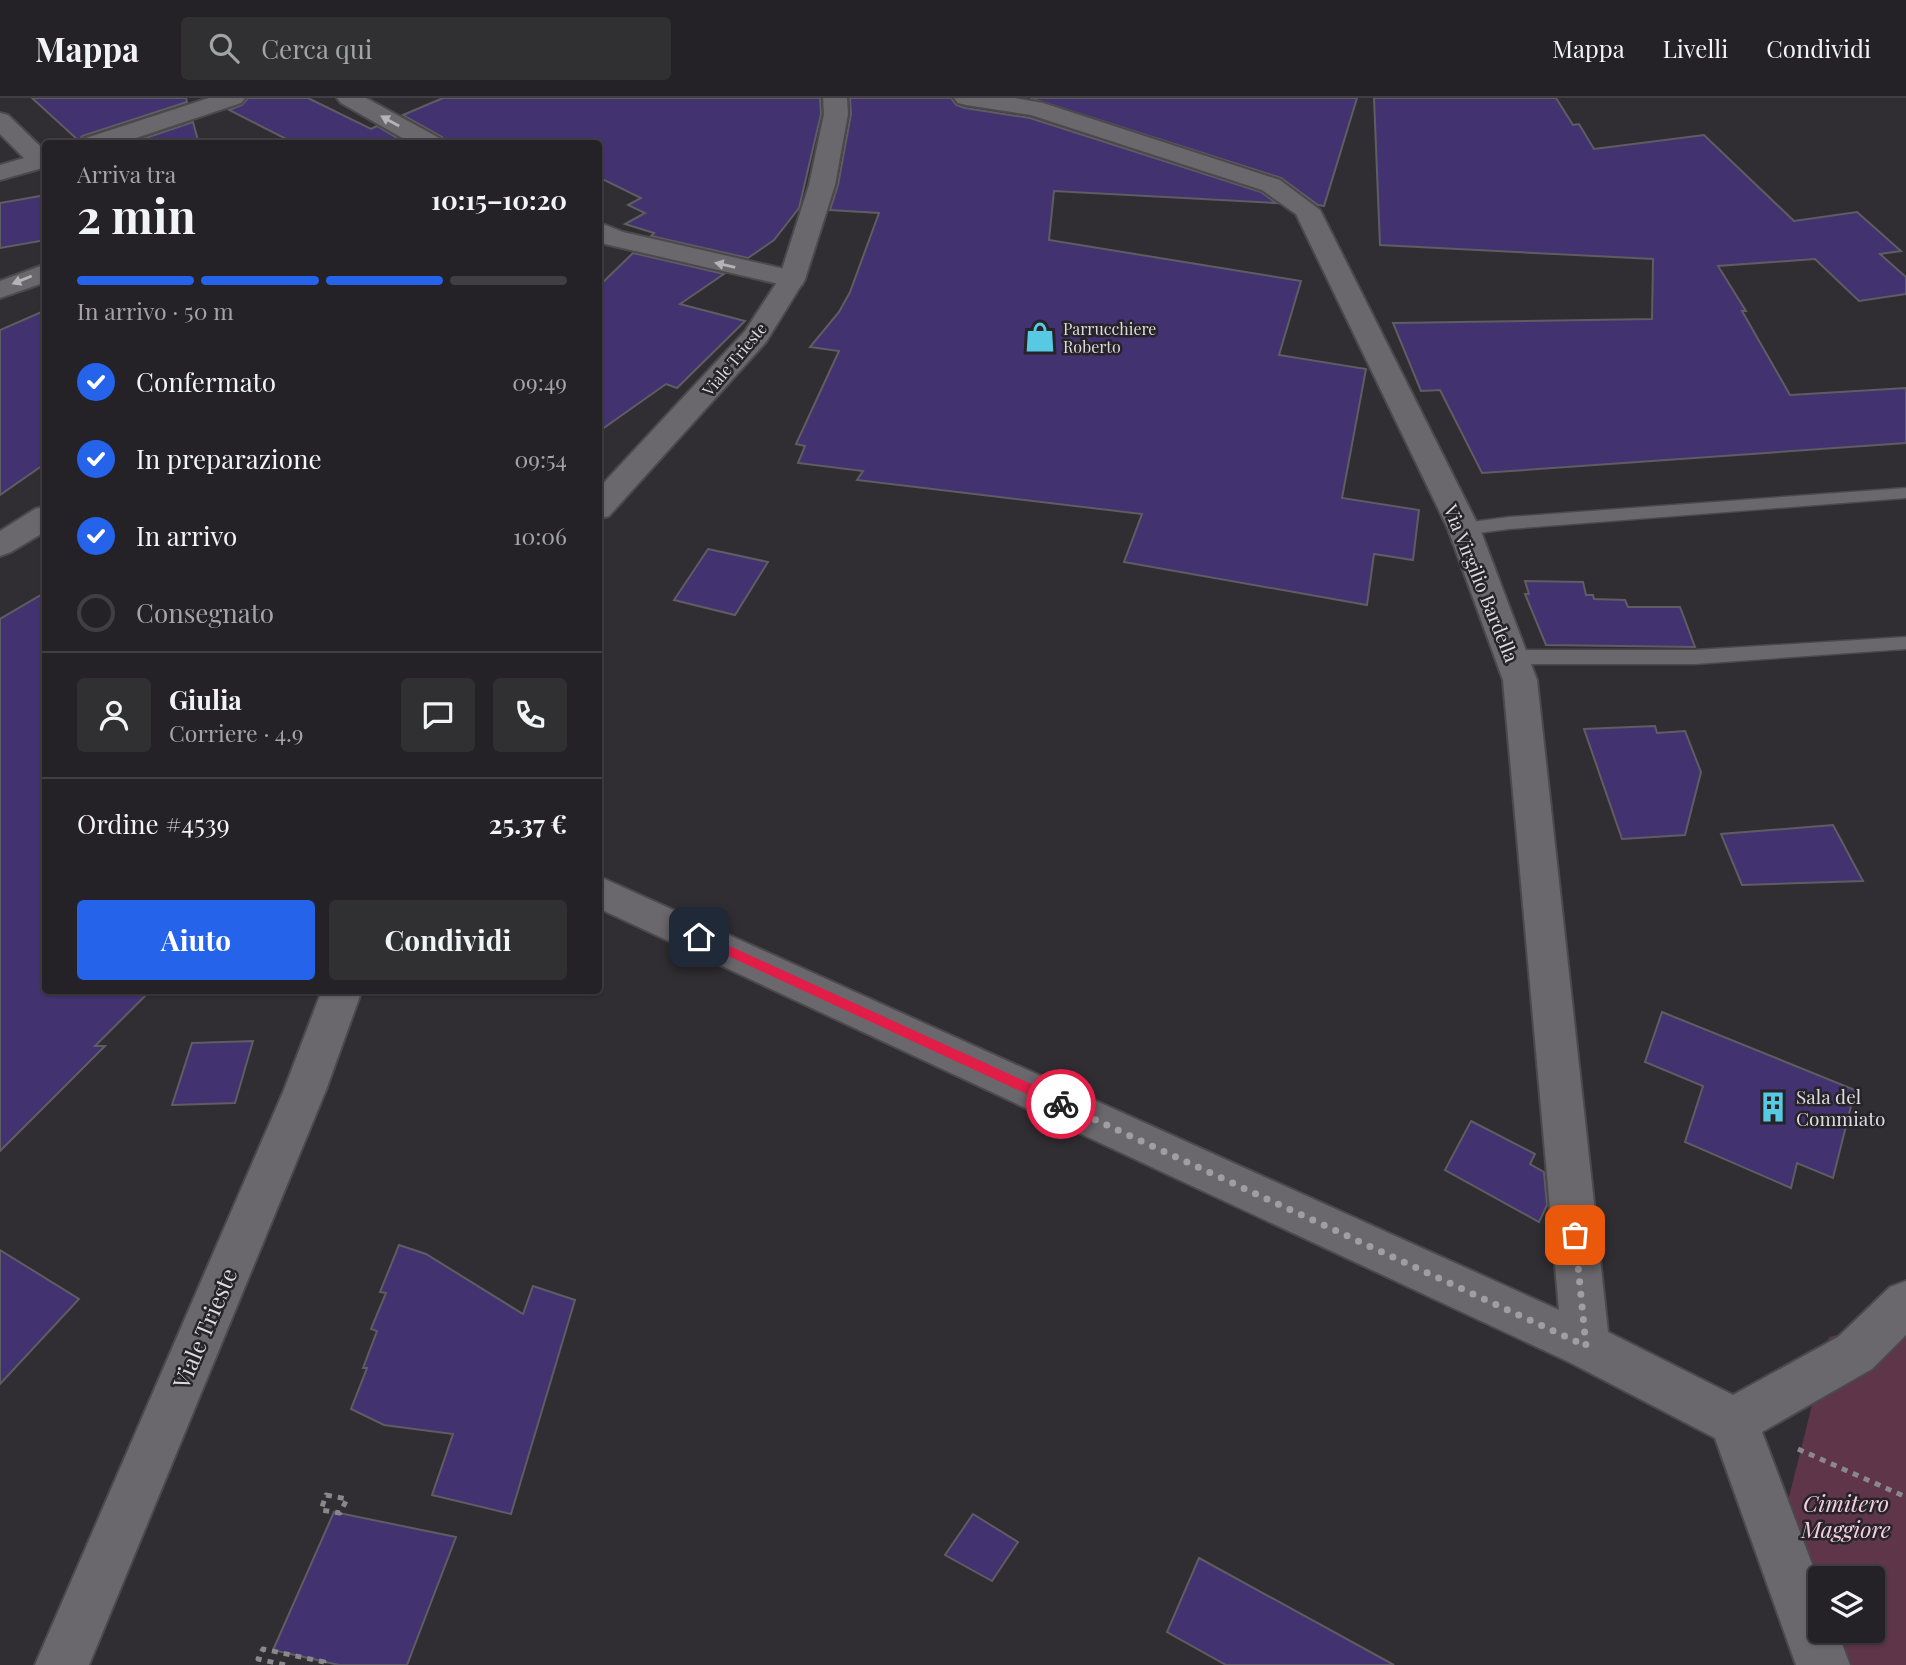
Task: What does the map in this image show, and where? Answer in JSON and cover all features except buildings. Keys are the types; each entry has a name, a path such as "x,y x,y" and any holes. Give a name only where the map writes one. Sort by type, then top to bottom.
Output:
{"street":[{"path":"104,140 233,98"},
{"path":"349,98 425,140"},
{"name":"Viale Trieste","path":"602,505 756,336 792,279 822,185 836,114 835,98"},
{"name":"Via Virgilio Bardella","path":"966,98 1035,108 1062,116 1271,185 1307,210 1464,529 1520,680 1586,1346"},
{"path":"0,120 42,158"},
{"path":"0,173 42,159"},
{"path":"604,237 792,279"},
{"path":"0,290 42,274"},
{"path":"0,545 42,519"},
{"path":"602,893 1586,1346 1734,1421 1823,1665"},
{"name":"Viale Trieste","path":"62,1665 304,1090 340,994"},
{"path":"1734,1421 1855,1353 1906,1303"}],"lane":[{"path":"1464,529 1509,523 1906,493"},
{"path":"1512,657 1695,657 1906,643"}],"path":[{"path":"1734,1421 1906,1497"},
{"path":"326,1496 347,1499 340,1513 321,1510 326,1496"},
{"path":"285,1665 258,1659 263,1649 324,1662 323,1665"}],"green space":[{"name":"Cimitero Maggiore","path":"1906,1303 1906,1665 1844,1665 1838,1643 1885,1643 1885,1566 1808,1566 1808,1577 1781,1529 1829,1337 1862,1329"}],"way so far":[{"path":"1061,1104 1586,1346 1575,1235"}],"place":[{"name":"Parrucchiere Roberto","path":"1040,337"},
{"name":"Sala del Commiato","path":"1773,1107"}],"route":[{"path":"699,937 1061,1104"}]}
